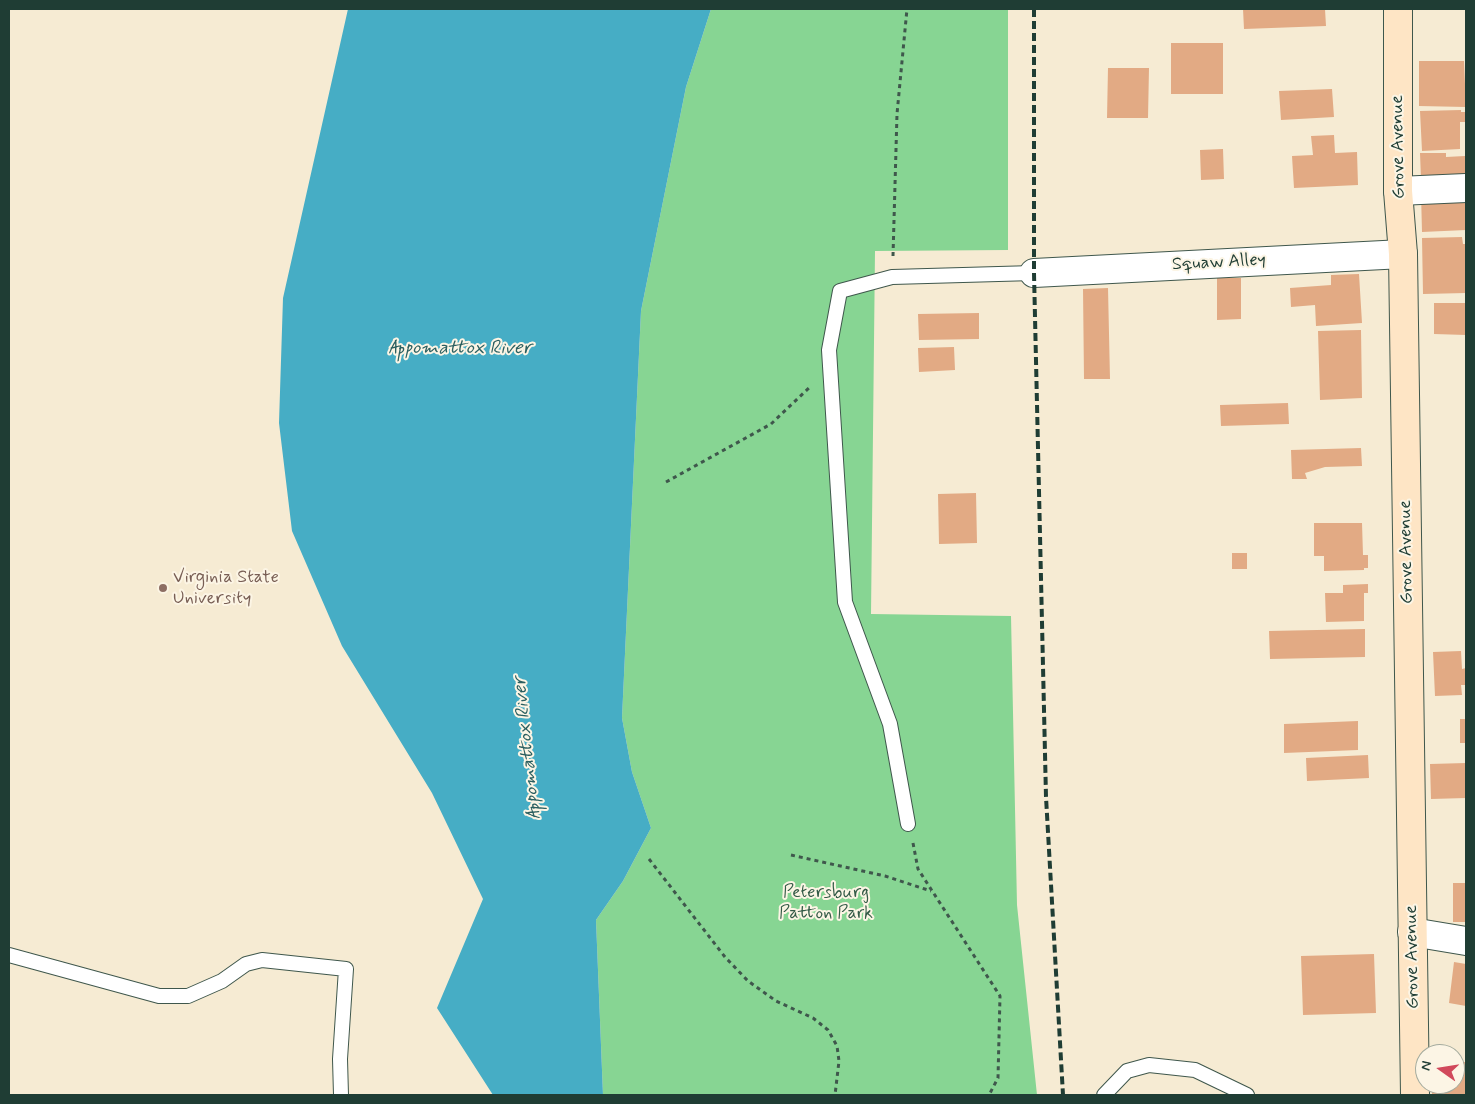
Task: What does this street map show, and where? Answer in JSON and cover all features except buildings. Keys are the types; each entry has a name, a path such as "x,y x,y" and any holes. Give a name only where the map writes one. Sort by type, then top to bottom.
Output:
{"main road":[{"name":"Grove Avenue","path":"1398,9 1398,191 1403,254 1415,1095"}],"street":[{"path":"1398,191 1466,188"},
{"name":"Squaw Alley","path":"1034,273 1403,254"},
{"path":"1412,932 1466,942"}],"lane":[{"path":"908,824 890,724 845,602 829,350 840,290 892,277 1034,273"},
{"path":"9,955 159,996 188,996 222,981 246,964 262,960 346,969 340,1059 341,1095"},
{"path":"1105,1094 1127,1071 1149,1066 1195,1070 1247,1095"}],"path":[{"path":"892,277 897,114 908,9"},
{"path":"666,482 771,424 830,368"},
{"path":"908,824 918,869 1000,996 998,1078 989,1095"},
{"path":"791,855 885,876 931,891"},
{"path":"649,859 724,957 748,981 776,1001 813,1018 828,1030 837,1046 839,1061 835,1095"}],"green space":[{"name":"Petersburg Patton Park","path":"711,9 1008,9 1008,250 875,251 871,614 1011,616 1017,905 1037,1095 603,1095 596,920 623,881 651,828 632,772 622,718 641,311 686,87"}],"water":[{"name":"Appomattox River","path":"348,9 711,9 686,87 641,311 622,718 632,772 651,828 623,881 596,920 603,1095 493,1095 437,1008 483,899 432,793 342,646 292,531 279,423 283,298"}],"railway":[{"path":"1034,9 1034,273 1046,797 1063,1095"}],"place":[{"name":"Virginia State University","path":"163,588"}]}
